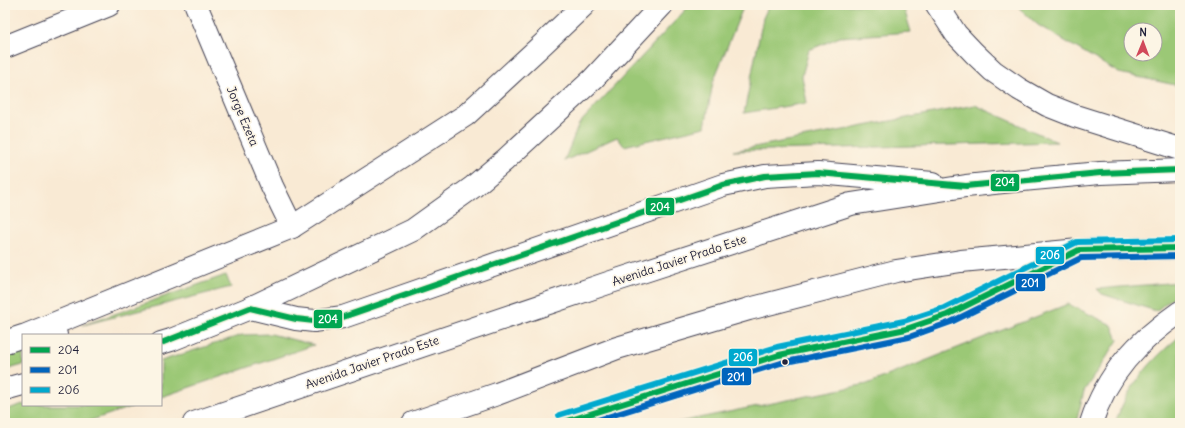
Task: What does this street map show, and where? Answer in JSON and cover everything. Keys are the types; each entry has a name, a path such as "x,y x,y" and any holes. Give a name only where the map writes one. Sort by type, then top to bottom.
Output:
{"main road":[{"path":"5,47 109,5"},
{"name":"Jorge Ezeta","path":"196,5 272,186 292,226"},
{"path":"29,334 292,226 466,115 584,5"},
{"path":"164,341 250,308 413,230 473,187 505,160 593,79 662,5"},
{"path":"937,5 956,34 974,53 993,71 1020,89 1047,105 1075,116 1180,150"},
{"name":"Avenida Javier Prado Este","path":"194,423 600,285 851,204 966,186 1100,173 1180,170"},
{"path":"250,308 296,319 314,321 343,317 723,185 765,176 818,172 966,186"},
{"path":"412,423 497,394 617,348 749,308 896,271 962,262 1079,250 1180,248"},
{"path":"1091,423 1102,394 1126,358 1138,345 1180,312"},
{"path":"5,342 22,337"},
{"path":"5,389 22,384"}],"green space":[{"path":"690,5 744,5 713,82 705,127 624,146 617,137 564,161 579,124"},
{"path":"769,5 903,5 911,32 840,37 809,50 802,76 807,103 744,113 763,18"},
{"path":"1016,5 1180,5 1180,86 1119,73 1038,25"},
{"path":"975,105 1057,142 733,151"},
{"path":"226,275 231,287 83,325"},
{"path":"1180,282 1180,294 1172,298 1156,311 1102,294 1097,289"},
{"path":"1068,304 1112,325 1118,340 1084,391 1076,423 674,423 867,384"},
{"path":"271,334 314,345 162,397 162,361 242,335"},
{"path":"1180,336 1180,423 1115,423 1126,397 1141,375 1169,345"},
{"path":"22,350 22,365 5,370 5,356"},
{"path":"22,404 22,406 134,406 83,423 5,423 5,410"}],"transit line":[{"name":"204","path":"162,343 250,308 296,319 314,321 343,317 723,185 765,176 818,173 966,186 1100,173 1180,170"},
{"name":"206","path":"559,415 777,347 904,321 944,308 1077,242 1180,240"},
{"name":"204","path":"561,423 779,355 906,329 947,315 1079,250 1180,248"},
{"name":"201","path":"588,423 781,363 909,337 951,322 1081,258 1180,256"}]}
